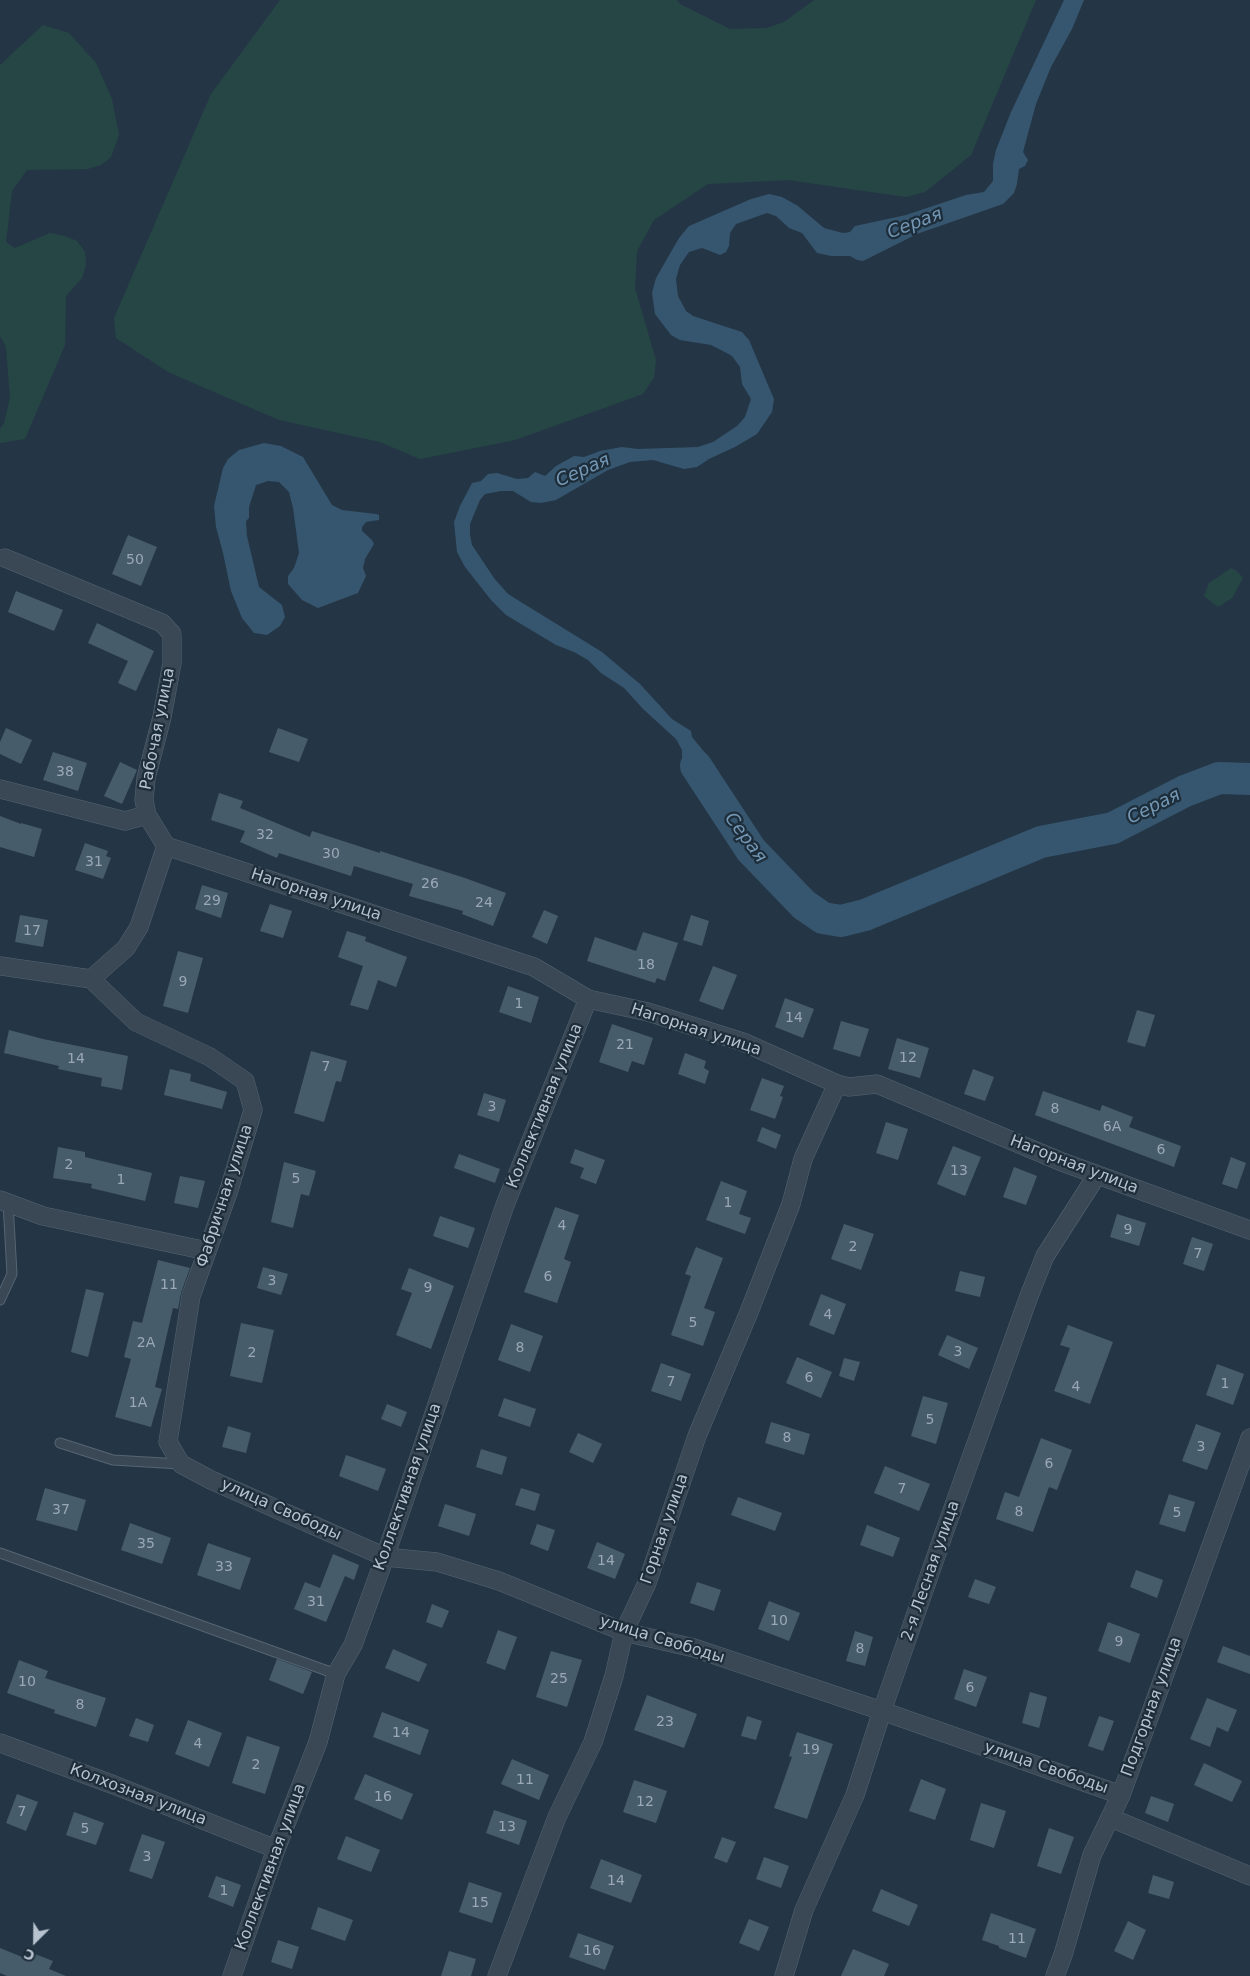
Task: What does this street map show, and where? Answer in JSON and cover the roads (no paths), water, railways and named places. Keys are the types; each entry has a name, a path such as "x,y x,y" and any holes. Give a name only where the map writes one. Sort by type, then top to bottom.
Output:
{"street":[{"name":"Рабочая улица","path":"5,558 162,623 172,634 172,664 162,717 146,778 144,800 147,815 166,846"},
{"path":"0,789 125,821 147,815"},
{"path":"0,966 92,979 126,948 139,927 166,846"},
{"name":"Нагорная улица","path":"166,846 534,967 588,999 648,1012 744,1042 837,1084 850,1087 877,1084 1062,1162 1250,1230"},
{"name":"Фабричная улица","path":"92,979 136,1022 210,1056 245,1081 253,1110 229,1190 191,1296 168,1442 181,1464"},
{"name":"Коллективная улица","path":"232,1976 276,1849 318,1742 336,1674 353,1645 385,1557 505,1205 588,999"},
{"name":"Горная улица","path":"496,1976 557,1817 592,1742 614,1676 624,1632 648,1583 697,1436 749,1312 791,1204 803,1159 837,1084"},
{"name":"2-я Лесная улица","path":"784,1976 804,1910 855,1795 950,1515 1045,1256 1097,1175"},
{"path":"4,1201 43,1216 207,1251"},
{"name":"Подгорная улица","path":"1055,1976 1063,1955 1092,1855 1121,1795 1250,1438"},
{"name":"улица Свободы","path":"181,1464 211,1480 385,1557 437,1562 500,1581 624,1632 694,1648 882,1711 1121,1795"},
{"name":"Колхозная улица","path":"0,1743 114,1785 276,1849"},
{"name":"улица Свободы","path":"1111,1818 1246,1869"}],"lane":[{"path":"0,1300 12,1274 4,1201"},
{"path":"60,1443 113,1460 181,1464"},
{"path":"0,1554 336,1674"}],"water":[{"path":"1064,0 1084,0 1072,29 1051,67 1036,104 1023,152 1028,160 1025,166 1019,169 1014,193 1003,204 917,234 863,261 850,256 831,256 817,253 802,233 789,228 776,216 767,213 736,224 730,233 729,246 726,252 720,255 702,248 689,252 680,265 676,279 678,296 686,311 693,316 742,332 749,340 774,399 772,412 757,434 697,467 684,469 653,460 630,462 608,470 556,500 541,503 531,502 513,491 501,491 485,494 480,500 470,524 470,535 472,545 494,578 508,594 602,652 640,684 672,719 691,731 692,737 706,754 705,766 726,797 715,807 682,763 682,750 676,739 643,709 624,688 601,673 588,660 556,645 506,615 491,600 465,567 457,552 454,522 460,506 472,483 481,481 488,474 497,473 517,479 528,478 535,472 545,476 556,466 574,456 584,457 600,451 622,447 638,449 698,447 713,442 737,426 745,417 751,399 742,384 740,367 732,356 711,345 680,340 671,335 655,314 652,293 656,278 679,238 689,226 751,199 769,194 782,197 798,206 824,228 843,233 850,232 855,226 906,215 966,195 984,192 993,181 993,164 996,150 1011,112"},
{"path":"264,443 281,446 303,457 332,505 342,510 379,515 379,520 366,522 362,527 362,531 374,544 365,559 363,568 366,576 358,593 318,608 302,600 288,584 288,576 294,568 299,553 289,492 279,482 268,481 256,485 249,507 249,518 246,521 247,536 259,587 282,605 285,617 280,626 267,635 254,633 242,618 231,591 216,527 214,506 223,468 228,459 239,450"}],"waterway":[{"name":"Серая","path":"696,766 751,850 804,905 823,918 841,921 865,915 1041,842 1113,828 1185,791 1219,778 1250,779"}]}
